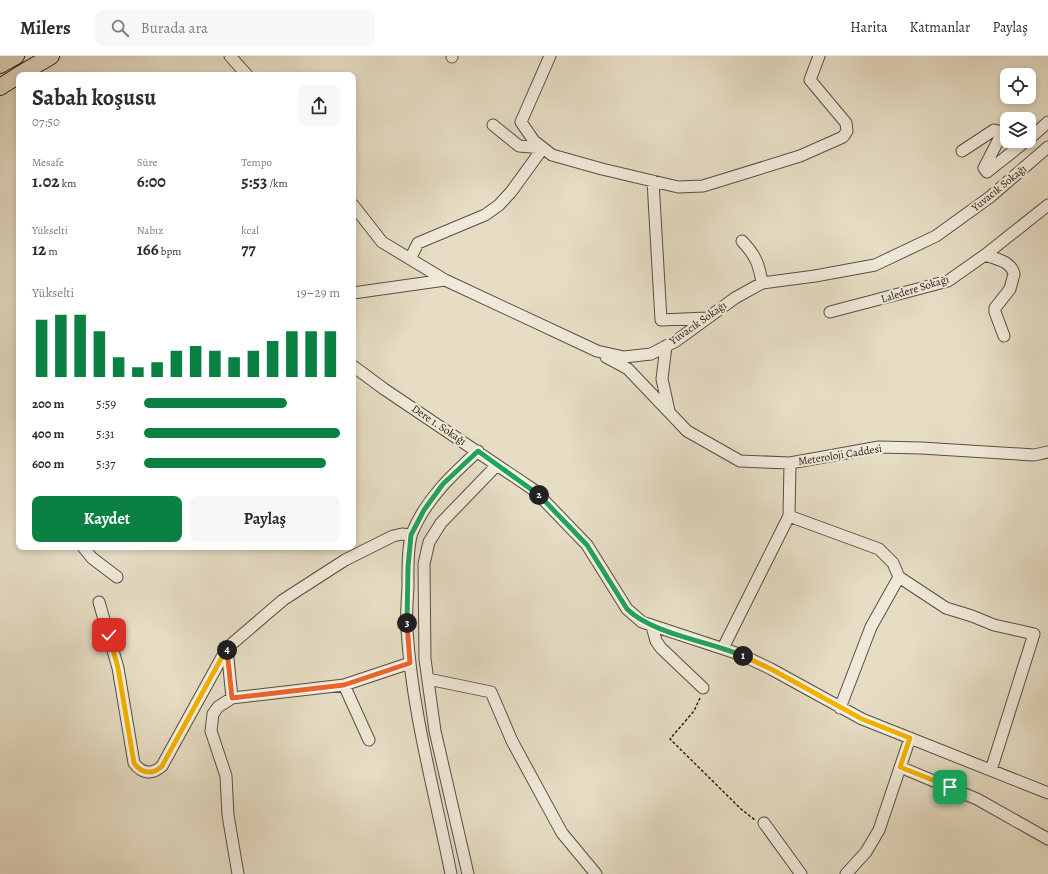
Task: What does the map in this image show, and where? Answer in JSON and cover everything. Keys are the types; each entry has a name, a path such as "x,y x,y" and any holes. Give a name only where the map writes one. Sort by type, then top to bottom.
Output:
{"highway":[{"path":"0,65 16,56"},
{"path":"24,72 51,56"},
{"path":"0,87 16,77"}],"street":[{"path":"230,56 244,72"},
{"path":"550,56 521,122 534,141 552,155 678,187 703,186 800,156 843,137 847,131 846,123 810,80 819,56"},
{"path":"1036,133 1048,122"},
{"path":"493,125 519,146 543,148"},
{"path":"962,151 994,130 998,131 1000,137 984,168 987,172 1017,148"},
{"name":"Yuvacık Sokağı","path":"356,209 382,242 445,280 597,351 624,357 651,354 676,341 735,298 762,283 815,276 875,264 936,236 990,197 1048,147"},
{"path":"410,259 418,243 486,215 500,205 543,148"},
{"path":"653,181 661,320 706,318"},
{"name":"Laledere Sokağı","path":"830,312 948,281 985,255 1048,205"},
{"path":"742,240 753,252 760,267 762,283"},
{"path":"985,255 1007,263 1013,269 1013,282 995,308 995,312 1004,336"},
{"path":"356,293 445,280"},
{"path":"666,346 662,379 669,411"},
{"path":"597,351 628,369 669,411"},
{"name":"Dere 1. Sokağı","path":"356,368 384,389 534,490 587,545 627,609 634,616 652,626 724,648 771,669 840,708 884,728 1048,793"},
{"name":"Meteroloji Caddesi","path":"669,411 687,432 740,461 790,463 879,447 1034,455 1048,452"},
{"path":"450,874 420,734 410,663 407,629 408,567 411,535 424,510 443,484 478,451"},
{"path":"724,648 789,516 790,463"},
{"path":"468,874 435,731 425,660 424,564 428,542 441,523 497,465"},
{"path":"789,516 879,549 893,563 900,577 946,608 994,625 1034,634 991,770"},
{"path":"99,602 118,668 134,763 142,771 153,772 162,766 227,648 283,600 345,560 393,536 402,534 411,535"},
{"path":"85,550 92,558 117,577"},
{"path":"840,708 871,627 883,603 900,577"},
{"path":"652,626 656,641 661,648 703,688"},
{"path":"227,648 232,698"},
{"path":"238,874 228,815 226,776 211,731 213,714 218,707 232,698 344,685 410,663"},
{"path":"428,679 491,692 512,741 562,834 596,874"},
{"path":"344,685 368,740"},
{"path":"846,874 860,859 875,838 910,738"},
{"path":"900,767 977,799 1048,839"},
{"path":"764,823 801,874"}],"path":[{"path":"703,688 694,711 670,739 745,814 764,823"}],"route":[{"path":"109,635 118,668 134,763 137,768 147,772 158,770 162,766 227,648 232,698 344,685 410,663 407,629 408,567 411,535 424,510 443,484 478,451 534,490 587,545 627,609 642,622 724,648 759,662 840,708 862,719 910,738 900,767 950,787"}]}
